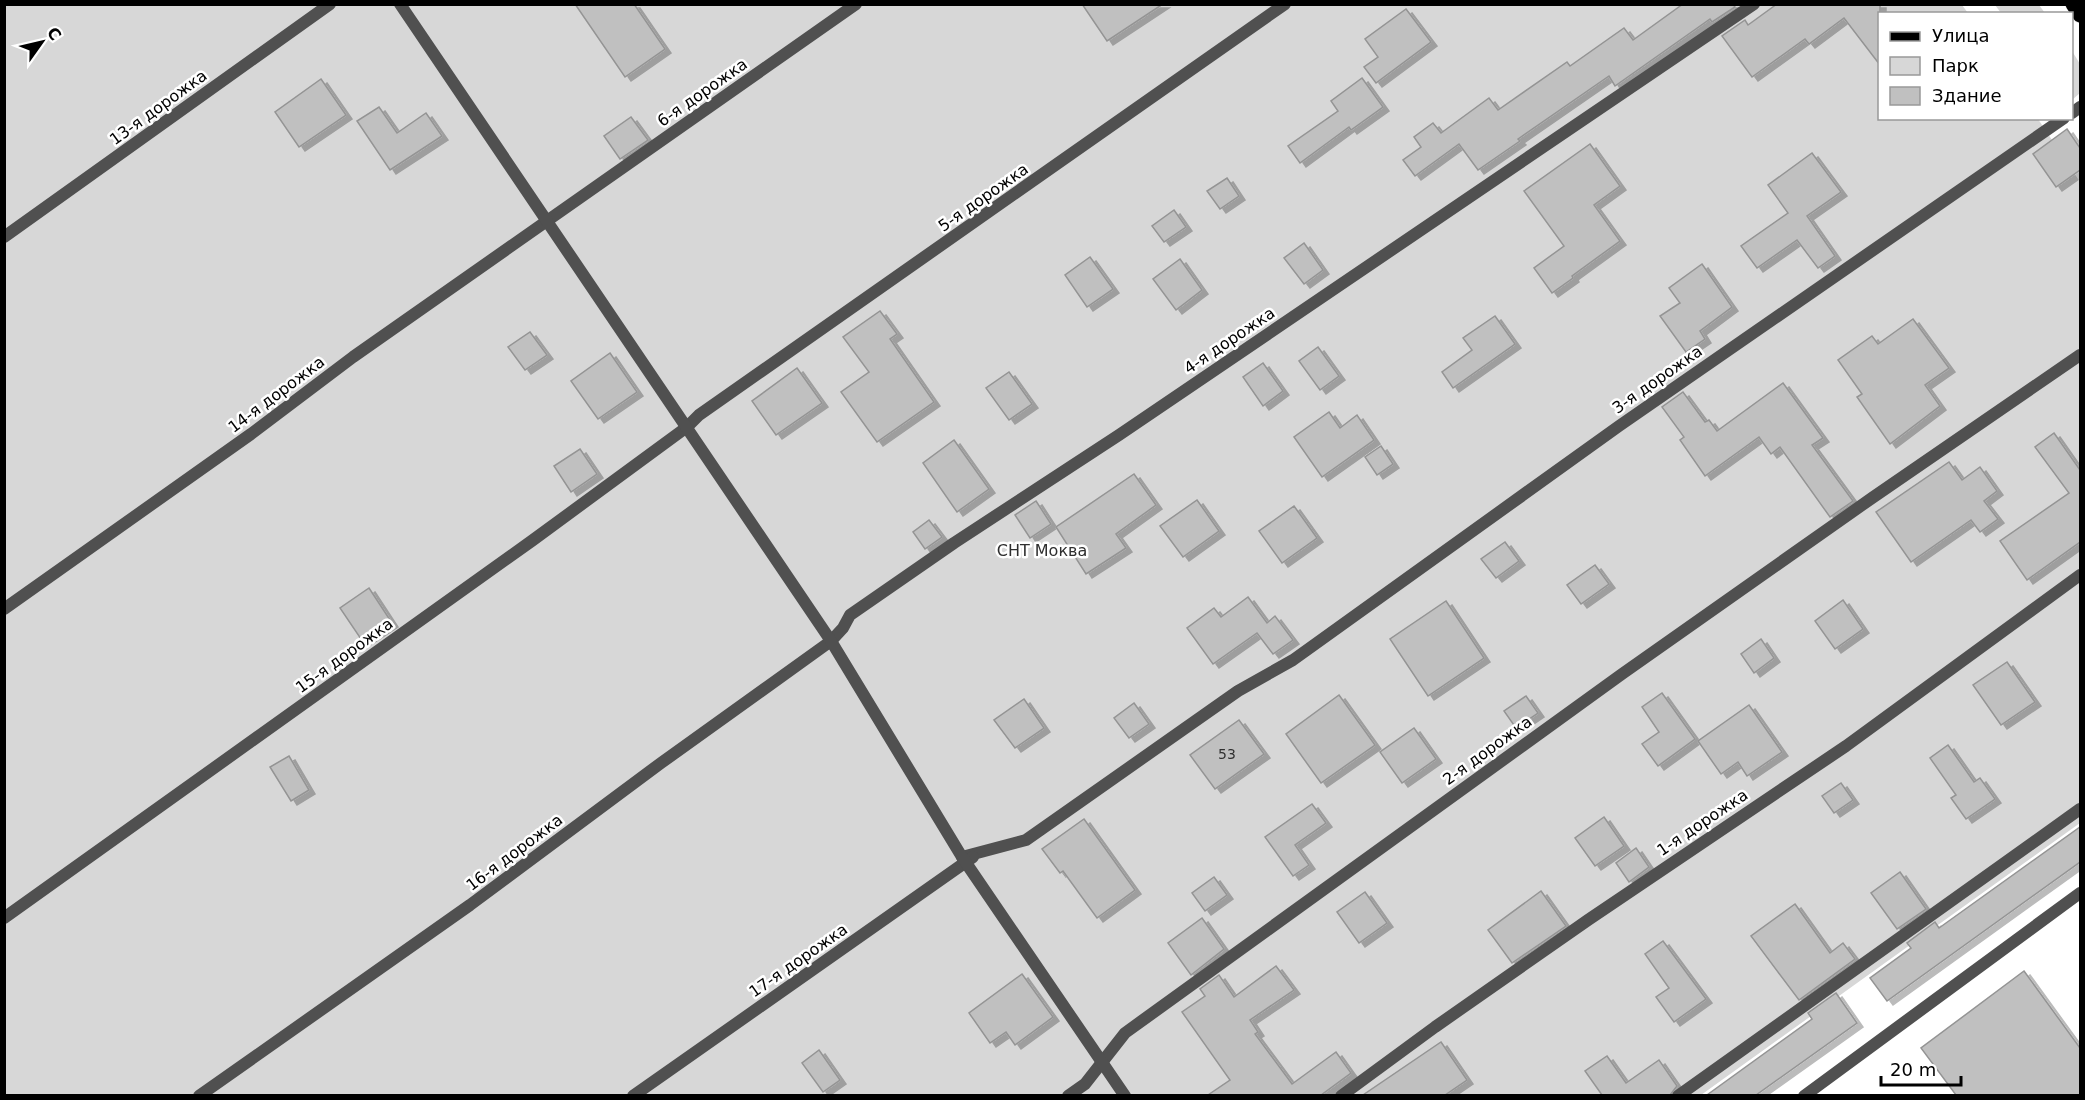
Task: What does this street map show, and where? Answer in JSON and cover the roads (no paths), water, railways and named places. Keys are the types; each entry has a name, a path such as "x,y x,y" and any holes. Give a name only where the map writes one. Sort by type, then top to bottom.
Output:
{"main road":[{"path":"2073,4 2080,15"}],"street":[{"name":"13-я дорожка","path":"4,237 330,4"},
{"path":"400,4 831,640 964,860 1125,1095"},
{"name":"6-я дорожка","path":"567,207 856,4"},
{"name":"5-я дорожка","path":"699,415 1285,4"},
{"name":"4-я дорожка","path":"843,628 850,615 954,543 1119,435 1754,4"},
{"name":"3-я дорожка","path":"981,851 1026,840 1238,691 1293,660 1619,426 2061,120"},
{"name":"14-я дорожка","path":"4,609 251,434 353,357 567,207"},
{"name":"2-я дорожка","path":"1068,1095 1085,1084 1125,1033 1622,674 2080,355"},
{"name":"15-я дорожка","path":"4,918 533,540 687,427 699,415"},
{"name":"1-я дорожка","path":"1341,1095 1588,920 1846,746 2080,575"},
{"name":"16-я дорожка","path":"199,1095 470,905 831,640 843,628"},
{"path":"1678,1095 2080,809"},
{"name":"17-я дорожка","path":"633,1095 964,860 981,851"},
{"path":"1804,1095 2080,893"}],"park label":[{"name":"СНТ Моква","path":"1042,550"}]}
